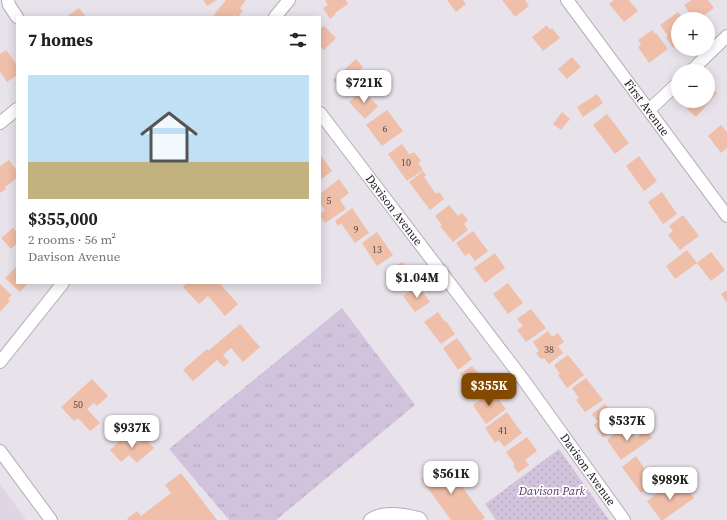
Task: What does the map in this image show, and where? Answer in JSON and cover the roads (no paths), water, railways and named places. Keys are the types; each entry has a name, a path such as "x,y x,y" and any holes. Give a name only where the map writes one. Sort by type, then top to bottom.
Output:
{"street":[{"path":"8,0 9,5 16,16"},
{"path":"276,16 288,0"},
{"name":"First Avenue","path":"568,0 727,216"},
{"path":"698,64 727,36"},
{"path":"649,110 671,90"},
{"path":"0,123 16,110"},
{"name":"Davison Avenue","path":"321,115 521,376 624,520"},
{"path":"0,362 61,284"},
{"path":"0,451 51,520"},
{"path":"370,520 373,518 395,514 419,518 420,520"}],"park label":[{"name":"Davison Park","path":"552,491"}]}
